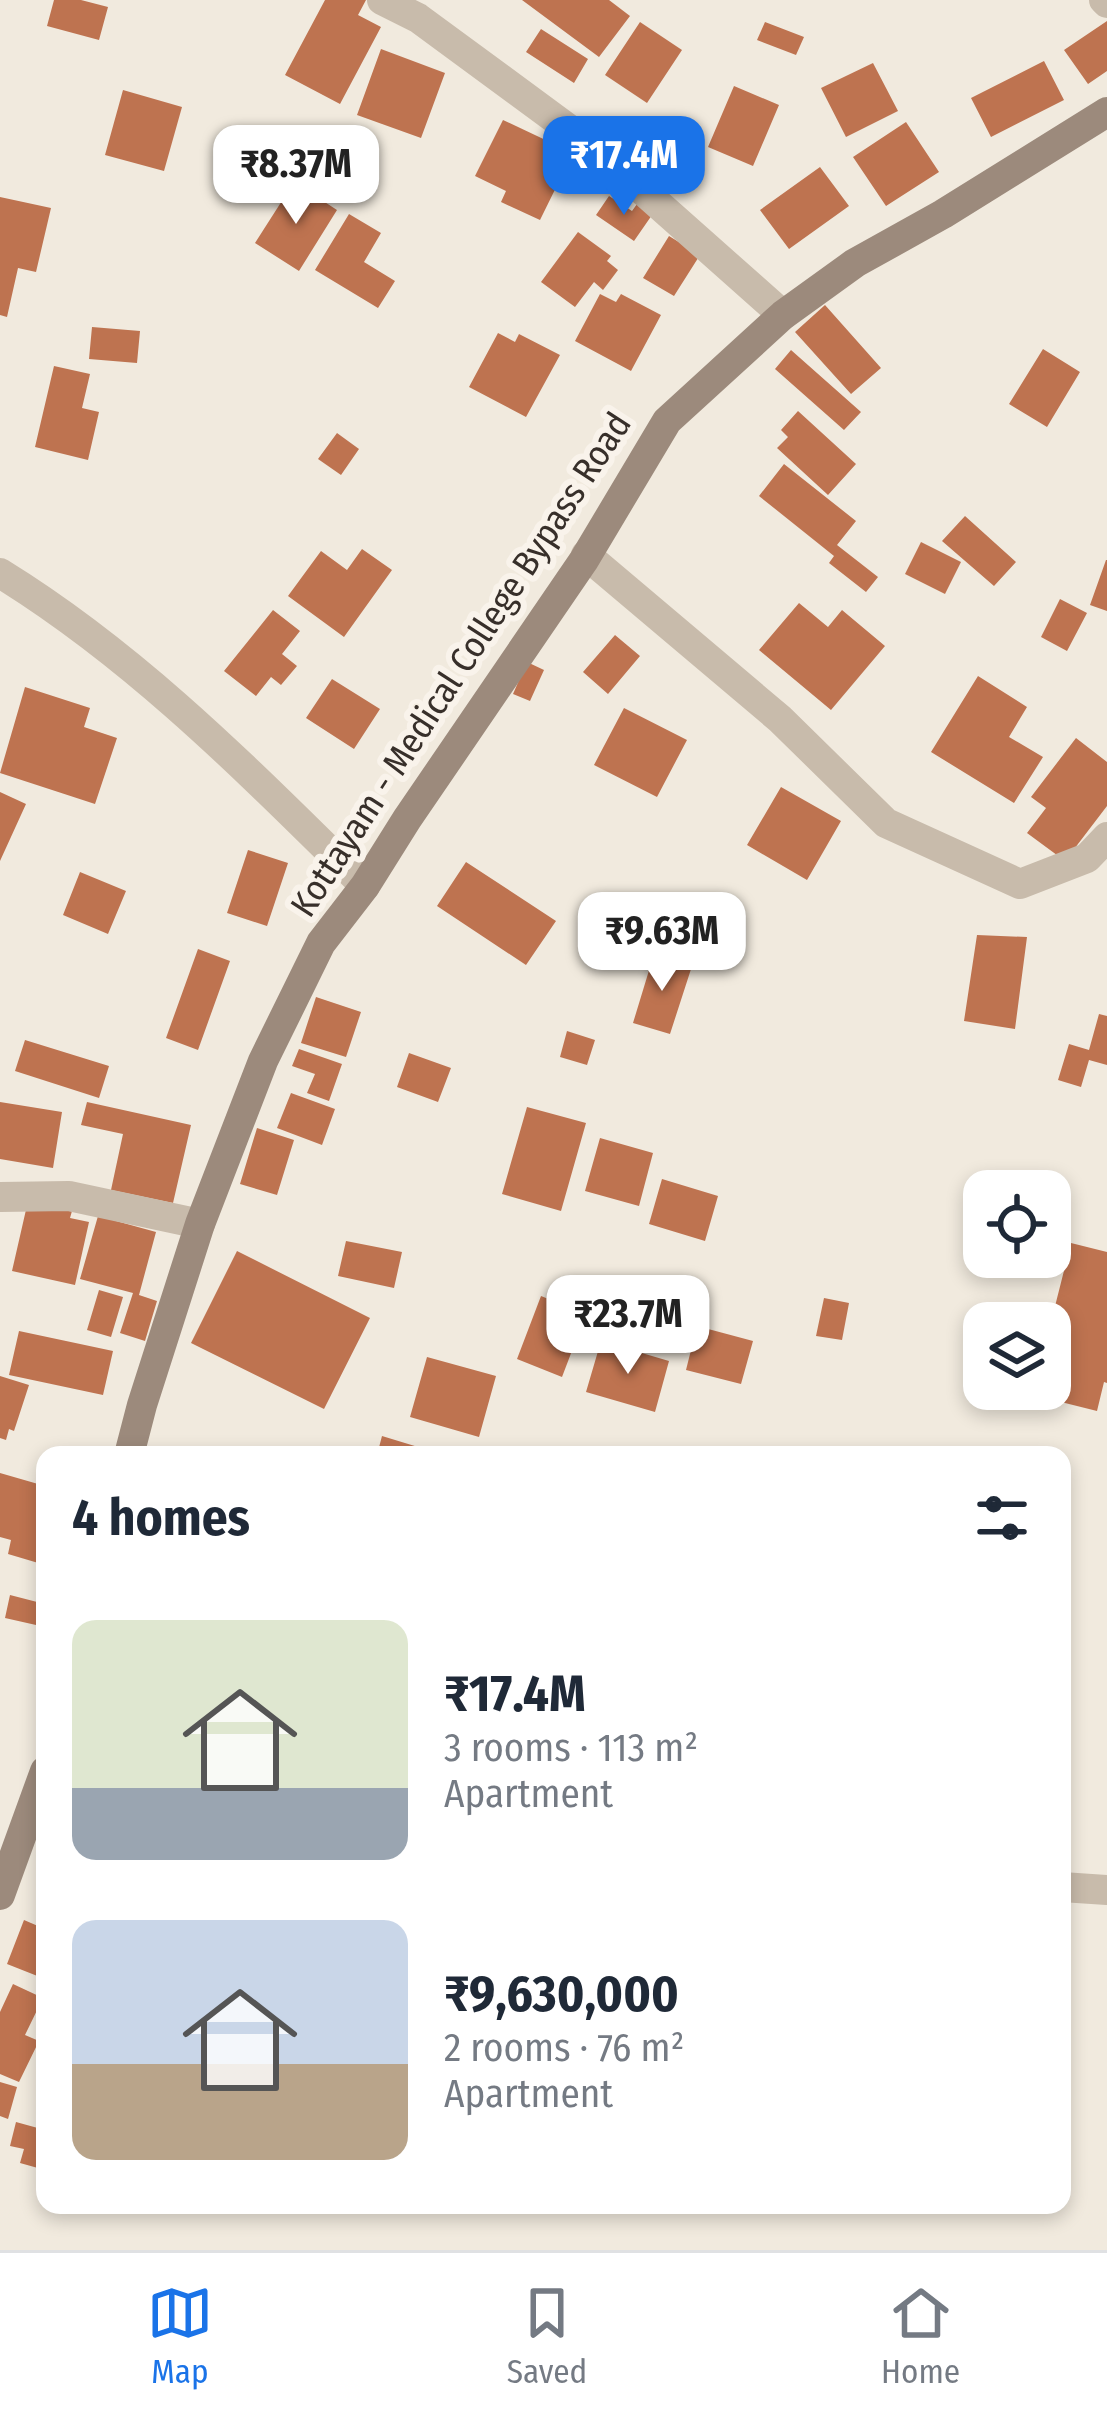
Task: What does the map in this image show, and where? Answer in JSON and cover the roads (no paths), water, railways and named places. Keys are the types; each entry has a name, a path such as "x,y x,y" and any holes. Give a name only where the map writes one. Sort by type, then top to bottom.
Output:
{"main road":[{"name":"Kottayam - Medical College Bypass Road","path":"131,1446 200,1224 263,1061 322,943 586,555 667,421 783,315 855,263 1107,112"},
{"path":"0,1895 36,1796"}],"street":[{"path":"382,0 418,18 596,149 783,315"},
{"path":"586,555 780,719 886,823 1021,884 1087,858 1107,837"},
{"path":"0,573 129,664 222,746 365,886"},
{"path":"0,1197 69,1196 200,1224"},
{"path":"1071,1888 1107,1890"}]}
